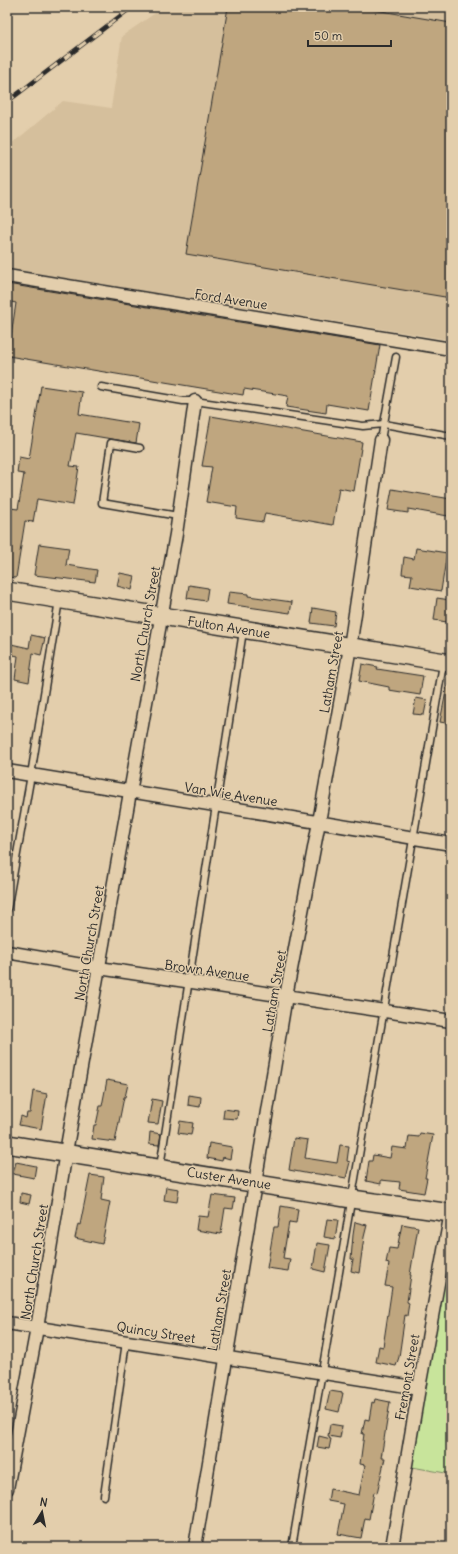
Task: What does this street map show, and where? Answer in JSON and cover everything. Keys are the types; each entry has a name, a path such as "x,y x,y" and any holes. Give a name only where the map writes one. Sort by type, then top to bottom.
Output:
{"street":[{"name":"Ford Avenue","path":"7,276 451,349"},
{"name":"North Church Street","path":"7,1489 37,1328 66,1152 161,616 195,401"},
{"name":"Latham Street","path":"195,1547 286,996 350,647 381,440"},
{"name":"Fulton Avenue","path":"7,591 447,663"},
{"name":"Van Wie Avenue","path":"7,771 451,844"},
{"name":"Brown Avenue","path":"7,952 188,982 451,1021"},
{"name":"Custer Avenue","path":"7,1144 66,1152 352,1199 451,1213"},
{"name":"Fremont Street","path":"392,1547 451,1213"},
{"name":"Quincy Street","path":"7,1323 419,1388"}],"lane":[{"path":"381,440 396,357"},
{"path":"101,387 183,401 195,401 363,426 384,424 451,436"},
{"path":"140,448 111,443 102,503 178,516"},
{"path":"7,910 31,775 59,599"},
{"path":"160,1167 243,629"},
{"path":"292,1547 413,837 447,663"},
{"path":"104,1496 126,1342"}],"shaded area":[{"path":"164,7 411,7 451,13 451,340 7,269 7,148 63,101 111,108 122,36"}],"green space":[{"path":"451,1233 451,1474 412,1467"}],"building":[{"path":"228,7 358,7 451,23 451,298 186,254"},
{"path":"7,284 380,345 369,411 327,404 326,413 286,407 288,396 244,389 243,395 8,356 16,303 7,301"},
{"path":"41,386 82,392 79,414 139,424 136,443 76,433 70,466 79,467 73,505 37,499 33,522 25,521 16,578 7,577 7,520 10,508 18,509 24,474 17,473 19,457 29,459"},
{"path":"211,416 362,442 354,491 339,488 333,525 265,513 263,522 236,518 237,507 206,502 212,467 202,466"},
{"path":"392,489 451,499 448,516 408,509 408,513 388,510"},
{"path":"39,544 69,548 66,565 97,570 95,582 34,575"},
{"path":"416,548 447,553 441,591 410,586 412,575 402,574 404,557 414,559"},
{"path":"120,573 135,576 132,590 117,586"},
{"path":"189,585 208,588 206,601 187,598"},
{"path":"229,592 292,602 290,613 227,604"},
{"path":"437,598 450,600 447,622 434,620"},
{"path":"313,608 336,612 334,626 311,623"},
{"path":"31,635 45,638 41,655 33,653 29,682 15,679 18,656 9,654 11,644 29,648"},
{"path":"362,664 378,667 377,669 423,676 420,695 389,690 389,687 359,681"},
{"path":"447,686 451,687 451,724 440,722"},
{"path":"416,698 427,700 424,715 413,714"},
{"path":"107,1080 128,1084 115,1142 92,1139 94,1125 96,1125 100,1106 102,1106"},
{"path":"33,1091 47,1094 41,1129 19,1125 21,1116 26,1118 27,1113 30,1113"},
{"path":"189,1095 201,1097 200,1107 188,1105"},
{"path":"152,1099 162,1101 158,1124 148,1123"},
{"path":"224,1109 238,1111 237,1119 223,1118"},
{"path":"180,1121 193,1123 191,1135 178,1133"},
{"path":"150,1132 161,1134 159,1145 149,1144"},
{"path":"420,1133 433,1135 425,1178 427,1178 424,1193 399,1189 400,1182 381,1180 381,1184 366,1181 369,1161 372,1161 373,1155 390,1158 392,1147 407,1149 409,1136 419,1137"},
{"path":"294,1138 308,1140 305,1158 337,1163 340,1145 349,1146 347,1161 350,1162 346,1178 289,1170"},
{"path":"209,1143 232,1147 230,1159 223,1157 222,1161 207,1158"},
{"path":"16,1162 36,1166 34,1178 13,1174"},
{"path":"90,1175 104,1177 101,1200 110,1202 102,1244 75,1238 78,1224 80,1225"},
{"path":"166,1187 179,1189 177,1202 164,1200"},
{"path":"21,1193 31,1195 29,1204 20,1202"},
{"path":"212,1195 235,1198 233,1209 225,1208 221,1234 196,1230 198,1216 208,1217"},
{"path":"281,1206 298,1209 296,1223 289,1222 283,1258 290,1259 288,1271 267,1268 274,1227 278,1227"},
{"path":"327,1219 338,1220 335,1239 324,1237"},
{"path":"355,1222 367,1225 359,1273 351,1271"},
{"path":"402,1224 418,1227 410,1275 407,1316 405,1315 399,1357 396,1366 376,1362 379,1346 383,1347 392,1287 385,1286 389,1264 386,1263 389,1248 397,1249"},
{"path":"317,1243 330,1245 325,1272 313,1269"},
{"path":"330,1391 343,1393 339,1412 326,1409"},
{"path":"375,1399 390,1402 381,1458 385,1458 377,1493 374,1492 369,1519 365,1518 361,1538 338,1534 344,1504 328,1501 330,1489 359,1495 365,1465 360,1464 364,1434 362,1434 365,1419 369,1420 372,1402 374,1403"},
{"path":"330,1424 342,1426 340,1438 328,1436"},
{"path":"319,1436 331,1439 329,1449 317,1447"}],"railway":[{"path":"7,102 132,7"}]}
